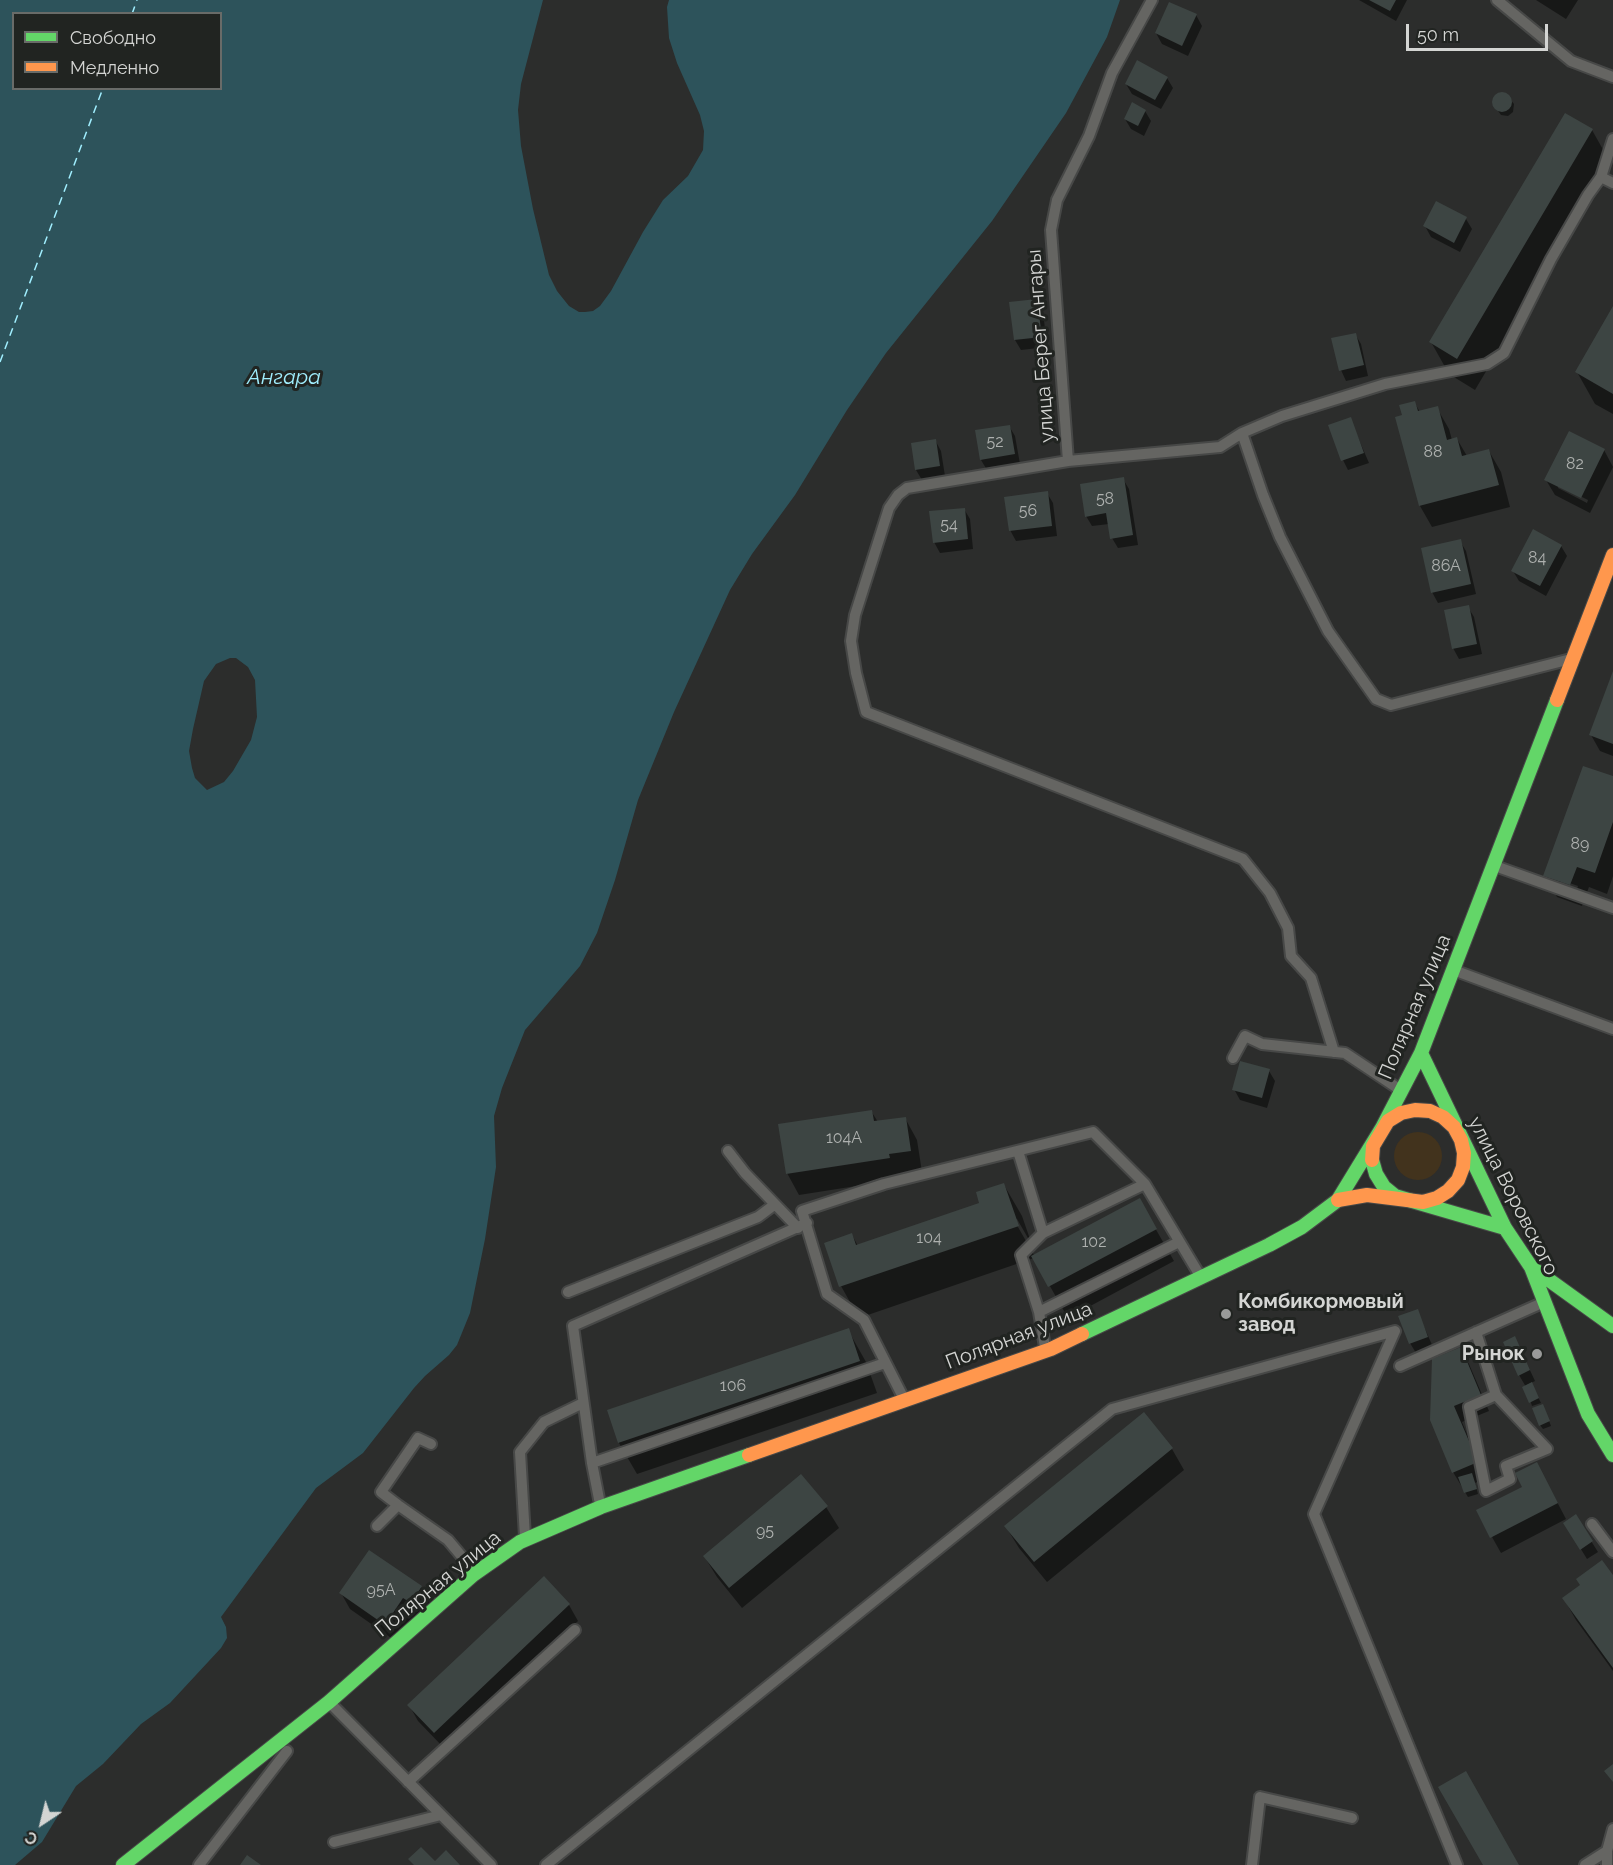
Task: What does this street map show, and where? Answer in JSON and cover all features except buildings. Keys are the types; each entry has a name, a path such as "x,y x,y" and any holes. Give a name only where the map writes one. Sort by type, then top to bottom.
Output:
{"main road":[{"name":"Полярная улица","path":"123,1865 324,1705 476,1574 525,1540 601,1507 1045,1351 1269,1245 1302,1227 1338,1200 1382,1128 1421,1053 1613,555"},
{"name":"улица Воровского","path":"1421,1053 1505,1228 1531,1267 1588,1414 1613,1455"},
{"path":"1338,1200 1367,1195 1409,1201 1423,1202 1449,1191 1458,1180 1463,1167 1464,1154 1461,1140 1454,1127 1443,1117 1430,1111 1415,1110 1401,1113 1382,1128 1373,1146 1372,1160 1376,1174 1384,1187 1395,1196 1409,1201 1505,1228"},
{"path":"1531,1267 1613,1326"}],"lane":[{"name":"улица Берег Ангары","path":"1152,0 1112,73 1089,136 1057,200 1051,230 1068,461 1220,447 1282,416 1385,384 1487,364 1504,353 1560,243 1601,177 1613,139"},
{"path":"1497,0 1571,62 1613,77"},
{"path":"1601,177 1613,183"},
{"path":"1242,434 1280,537 1328,631 1376,699 1391,705 1573,658"},
{"path":"1068,461 907,488 898,495 889,508 855,615 851,641 856,674 866,712 1243,859 1270,893 1288,928 1291,957 1311,978 1334,1052"},
{"path":"1596,598 1613,597"},
{"path":"1493,865 1613,908"},
{"path":"1453,970 1613,1029"},
{"path":"1233,1058 1245,1036 1262,1044 1345,1053 1401,1090"},
{"path":"904,1400 864,1320 826,1294 802,1226 802,1211 884,1184 1093,1132 1145,1184 1201,1278"},
{"path":"728,1151 774,1205 802,1226"},
{"path":"1018,1151 1043,1233"},
{"path":"1045,1351 1039,1312 1021,1255 1043,1233 1145,1184"},
{"path":"568,1292 758,1217 774,1205"},
{"path":"601,1507 592,1463 573,1326 802,1226"},
{"path":"1039,1312 1179,1242"},
{"path":"1400,1366 1545,1302"},
{"path":"546,1865 1112,1409 1395,1331 1314,1514 1457,1865"},
{"path":"1476,1332 1496,1395 1547,1449 1506,1466 1510,1479 1486,1491 1469,1407 1496,1395"},
{"path":"592,1463 885,1363"},
{"path":"525,1540 520,1452 544,1422 583,1403"},
{"path":"431,1444 418,1438 381,1492 448,1540 476,1574"},
{"path":"377,1526 398,1505"},
{"path":"1593,1524 1613,1552"},
{"path":"408,1782 575,1630"},
{"path":"199,1865 324,1705 408,1782 491,1865"},
{"path":"1252,1865 1260,1797 1352,1818"},
{"path":"334,1842 441,1815"},
{"path":"1607,1865 1607,1851 1613,1828"},
{"path":"1585,1865 1607,1851"}],"shaded area":[{"path":"1418,1132 1435,1139 1442,1156 1435,1173 1418,1180 1401,1173 1394,1156 1401,1139"}],"water":[{"name":"Ангара","path":"0,0 543,0 521,84 518,110 521,146 549,275 557,291 569,306 579,312 585,312 593,311 600,306 611,291 663,200 688,176 703,150 704,131 700,115 677,63 669,38 667,7 669,0 1120,0 1107,37 1066,113 992,221 886,353 847,410 795,495 752,554 730,590 674,712 638,800 597,933 580,966 525,1030 502,1088 494,1116 496,1167 485,1239 470,1313 457,1345 414,1388 363,1453 316,1488 221,1617 226,1627 227,1638 221,1648 170,1703 141,1724 103,1764 76,1786 42,1842 15,1865 0,1865","holes":["236,658 248,667 255,680 257,717 251,740 233,771 224,782 207,790 195,778 192,768 189,751 193,729 204,681 216,664"]}],"ferry route":[{"path":"133,12 137,0"},
{"path":"0,362 102,90"}],"traffic: fast":[{"path":"1082,1334 1269,1245 1302,1227 1338,1200 1382,1128 1421,1053 1557,700"},
{"path":"1421,1053 1505,1228 1531,1267 1588,1414 1613,1455"},
{"path":"1372,1160 1376,1174 1384,1187 1395,1196 1505,1228"},
{"path":"1531,1267 1613,1326"},
{"path":"123,1865 329,1702 473,1575 520,1542 601,1507 749,1455"}],"traffic: slow":[{"path":"1557,700 1613,555"},
{"path":"1338,1200 1367,1195 1423,1202 1437,1198 1448,1191 1458,1180 1463,1167 1464,1153 1461,1140 1454,1127 1443,1117 1430,1111 1415,1110 1401,1113 1388,1121 1373,1146 1372,1160"},
{"path":"749,1455 1051,1349 1082,1334"}],"place":[{"name":"Комбикормовый завод","path":"1226,1314"},
{"name":"Рынок","path":"1537,1354"}]}
